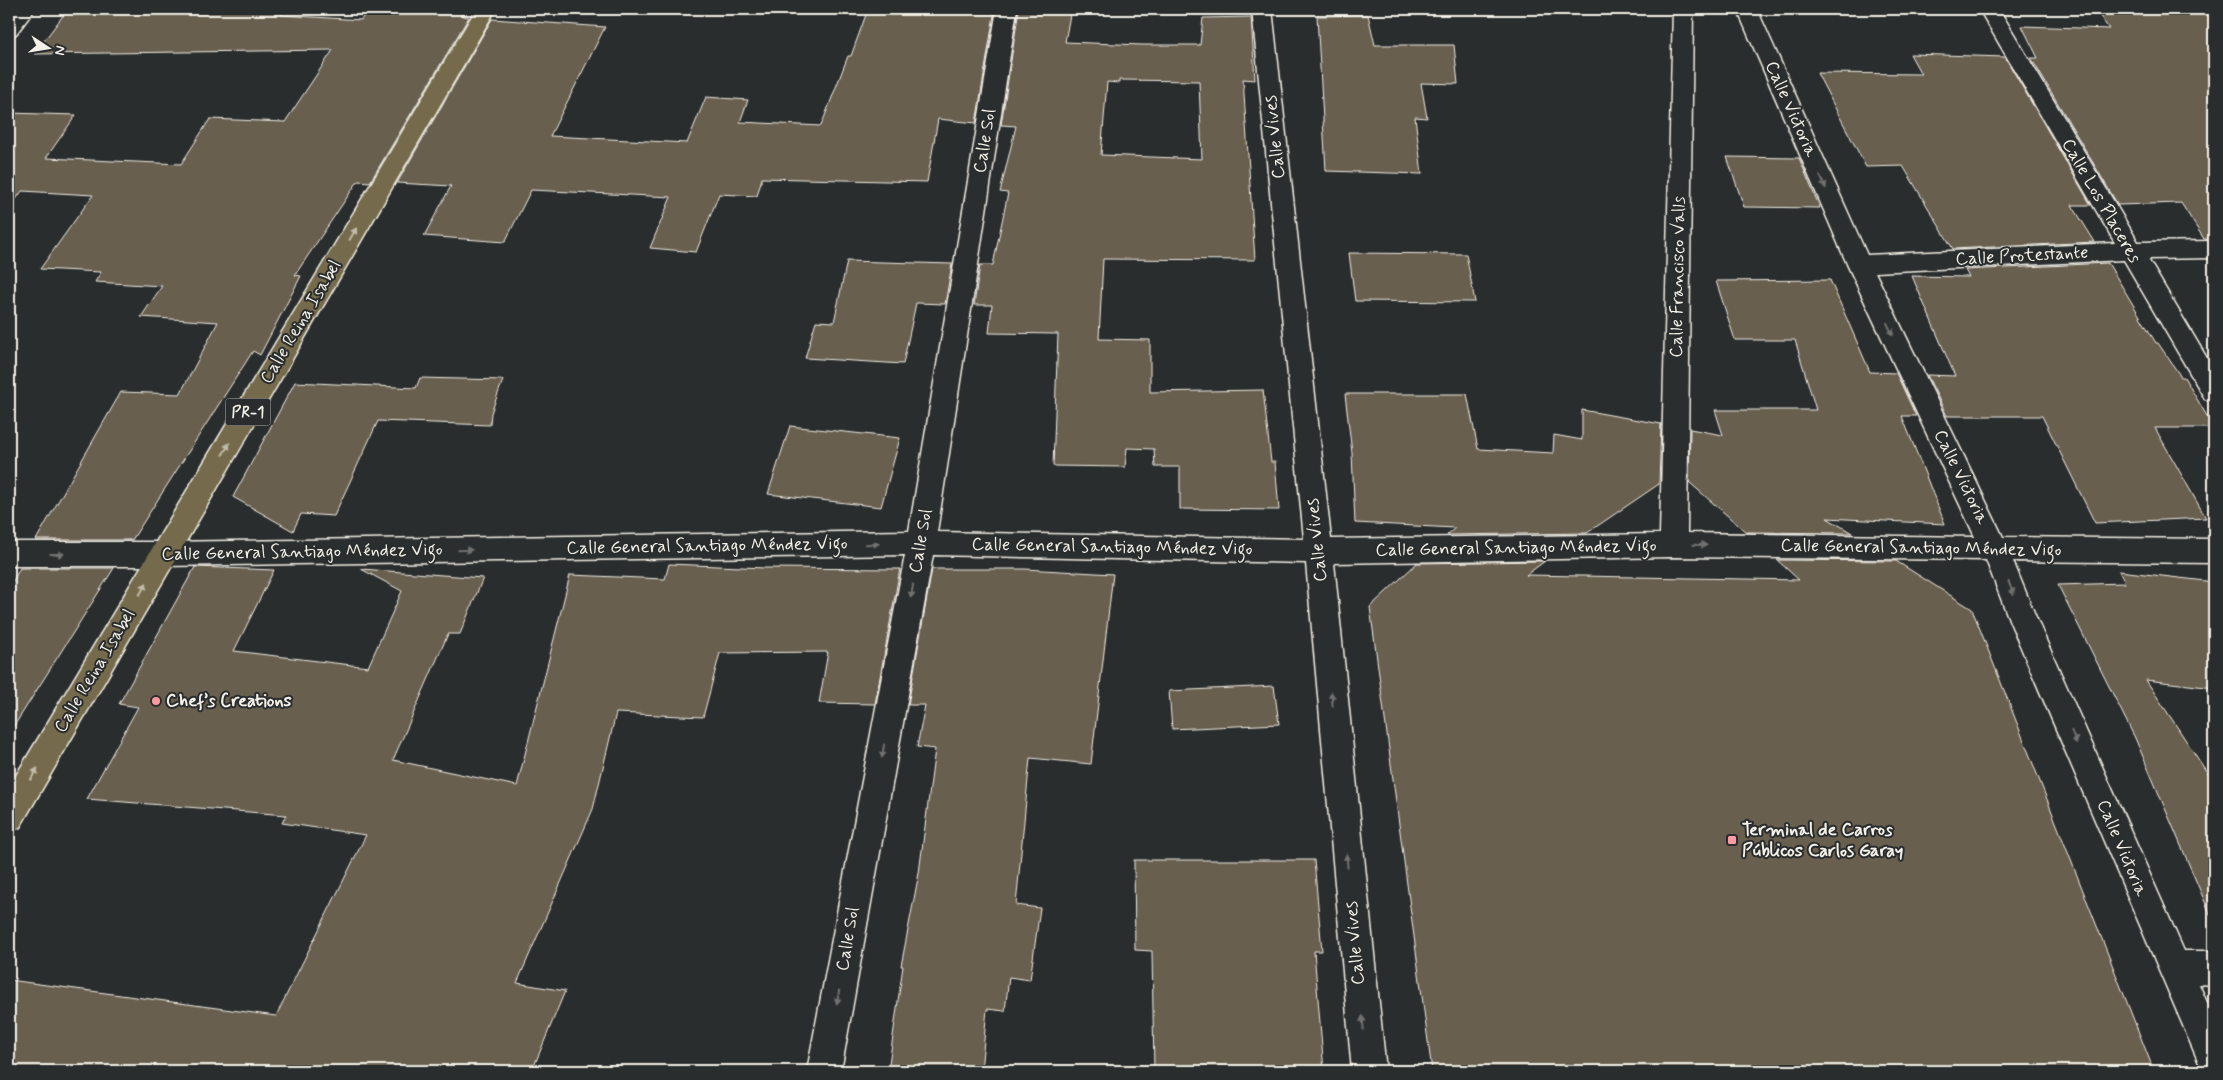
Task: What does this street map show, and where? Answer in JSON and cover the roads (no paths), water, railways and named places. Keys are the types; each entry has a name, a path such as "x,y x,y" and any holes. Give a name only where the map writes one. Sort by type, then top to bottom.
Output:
{"main road":[{"name":"Calle Reina Isabel","path":"9,816 486,9"}],"street":[{"path":"9,29 25,9"},
{"name":"Calle Sol","path":"824,1071 921,543 1006,9"},
{"name":"Calle Vives","path":"1262,9 1319,551 1369,1071"},
{"name":"Calle Francisco Valls","path":"1673,545 1683,9"},
{"name":"Calle Victoria","path":"1747,9 1859,264 1995,549 2024,622 2214,1058"},
{"name":"Calle Los Placeres","path":"1989,9 2214,392"},
{"name":"Calle Protestante","path":"1859,264 2130,251 2214,249"},
{"name":"Calle General Santiago Méndez Vigo","path":"9,554 164,554 921,543 1319,551 1673,545 2214,552"},
{"path":"2174,967 2214,968"}],"place":[{"name":"Chef’s Creations","path":"156,701"},
{"name":"Terminal de Carros Públicos Carlos Garay","path":"1732,840"}]}
